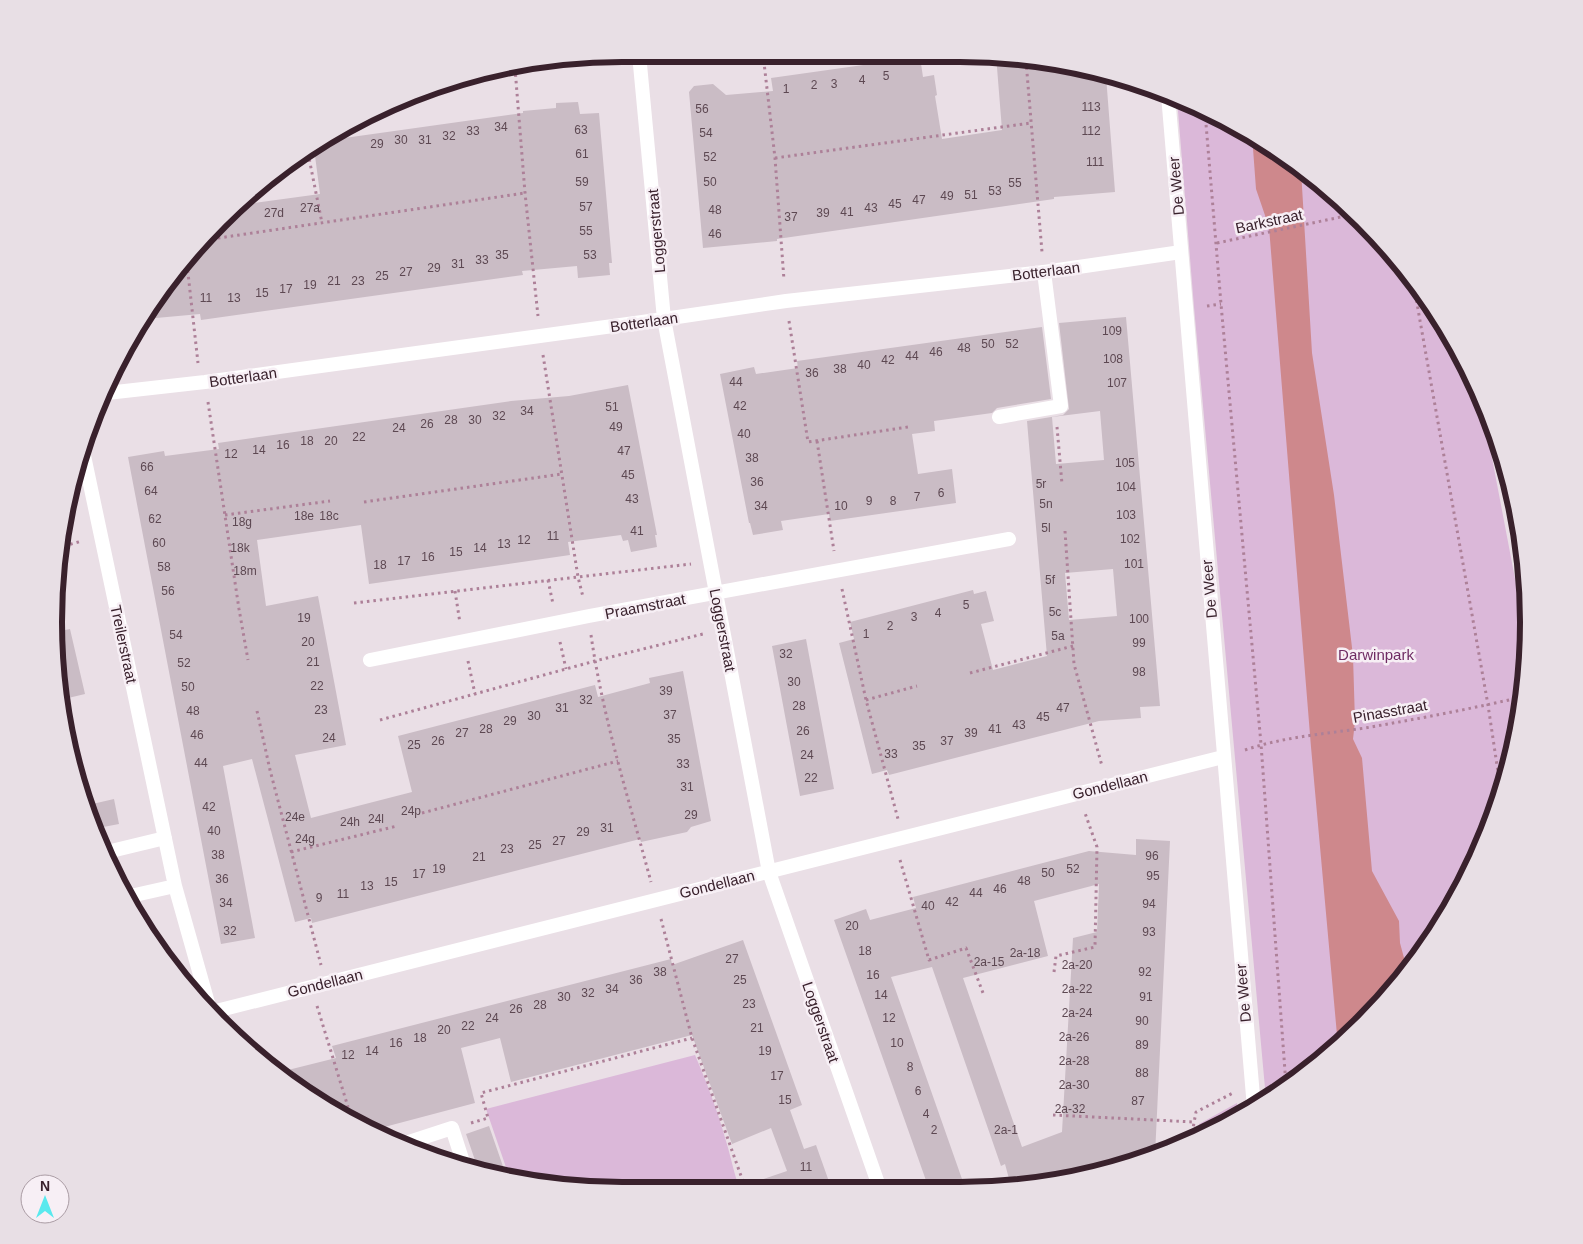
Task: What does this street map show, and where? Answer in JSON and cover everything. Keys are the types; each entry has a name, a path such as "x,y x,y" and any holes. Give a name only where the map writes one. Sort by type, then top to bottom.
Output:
{"street":[{"name":"Loggerstraat","path":"640,62 664,319 768,872 878,1182"},
{"name":"De Weer","path":"1169,103 1253,1099"},
{"name":"Botterlaan","path":"112,392 205,382 786,301 1044,272 1181,252"},
{"path":"999,417 1061,406 1044,272"},
{"name":"Treilerstraat","path":"86,464 175,886 207,998"},
{"name":"Praamstraat","path":"370,660 589,616 1009,539"},
{"name":"Gondellaan","path":"218,1009 1223,757"},
{"path":"112,851 165,838"},
{"path":"134,895 175,886"},
{"path":"413,1141 452,1128 462,1158"}],"path":[{"path":"765,62 775,158 786,301 808,442 908,428"},
{"path":"1027,66 1044,272"},
{"path":"1206,119 1261,744 1285,1078"},
{"path":"775,158 1031,123"},
{"path":"309,158 322,223"},
{"path":"214,239 525,193"},
{"name":"Barkstraat","path":"1217,243 1346,216"},
{"path":"188,269 197,361 205,382 248,660"},
{"path":"1414,294 1488,705 1499,776"},
{"path":"1055,407 1062,484"},
{"path":"817,441 837,570 898,839 929,960 966,948 983,993"},
{"path":"364,502 562,474"},
{"path":"225,515 330,501"},
{"path":"1066,531 1074,664 1108,786"},
{"path":"354,603 710,562"},
{"path":"589,616 595,661 618,761 692,1038 743,1182"},
{"path":"380,720 595,661 722,629"},
{"path":"970,673 1073,646"},
{"path":"866,700 917,686"},
{"name":"Pinasstraat","path":"1261,744 1302,736 1364,728 1488,705 1516,698"},
{"path":"257,711 270,770 326,983"},
{"path":"422,813 618,761"},
{"path":"1054,972 1056,956 1095,947 1097,847 1078,794"},
{"path":"291,852 396,826"},
{"path":"311,987 348,1107"},
{"path":"452,1128 488,1118 481,1092 692,1038"},
{"path":"1192,1131 1196,1112 1252,1084"},
{"path":"1054,1115 1194,1122"}],"green space":[{"name":"Darwinpark","path":"1178,106 1241,137 1302,178 1330,201 1382,253 1426,311 1446,342 1463,375 1487,432 1519,602 1519,659 1510,731 1491,802 1478,836 1446,902 1405,963 1357,1018 1302,1066 1265,1091"},
{"path":"695,1055 719,1119 737,1182 622,1182 585,1180 549,1177 507,1169 486,1109"},
{"path":"1237,1103 1238,1109 1198,1128 1199,1124"}],"shaded area":[{"path":"1253,145 1301,178 1312,353 1334,495 1353,656 1355,722 1353,739 1362,758 1372,871 1399,921 1400,943 1405,963 1382,991 1337,1036 1311,747 1269,227 1256,189"}],"building":[{"path":"885,62 921,62 923,77 934,75 937,95 935,96 942,139 1002,130 997,64 1034,67 1106,82 1115,192 1054,197 1054,199 777,239 777,241 703,248 689,92 694,86 713,84 726,95 773,91 771,78"},
{"path":"578,102 580,114 599,113 612,263 609,263 610,275 578,278 577,266 522,271 523,275 201,320 200,314 152,318 178,281 201,253 250,204 320,194 315,155 339,139 523,113 523,111 556,108 556,103"},
{"path":"1126,317 1160,706 1140,707 1141,718 1099,721 889,775 887,770 872,774 839,643 854,639 850,622 973,590 974,594 986,591 994,621 981,624 993,670 1047,656 1027,421 1063,415 1069,409 1059,323","holes":["1100,411 1104,460 1056,464 1052,417","1113,569 1117,616 1069,620 1065,573"]},
{"path":"1042,327 1051,399 997,408 992,413 934,421 935,431 912,434 918,474 952,469 956,503 830,521 829,514 781,521 783,530 753,535 749,523 720,374 754,367 756,374 798,368 797,361"},
{"path":"628,385 657,535 655,535 657,547 631,552 628,540 623,541 621,535 568,542 570,555 369,584 361,525 257,540 266,606 318,596 346,745 295,755 311,818 412,792 398,736 595,685 598,697 650,683 649,678 683,671 711,821 691,827 687,832 641,842 640,839 312,923 311,918 295,922 252,759 223,766 255,938 221,944 128,457 164,451 165,456 219,449 218,443 511,401 569,396"},
{"path":"70,629 85,694 68,698 64,659 62,631"},
{"path":"806,639 834,789 800,796 772,646"},
{"path":"114,799 119,824 102,827 93,804"},
{"path":"1136,839 1170,841 1155,1146 1070,1171 1009,1179 1005,1164 1001,1166 932,967 891,977 962,1179 955,1182 927,1182 834,920 866,909 870,920 916,908 913,897 1089,851 1136,855","holes":["1099,884 1097,932 1073,938 1062,1132 1022,1147 963,978 1048,956 1034,901"]},
{"path":"743,940 802,1105 790,1110 804,1149 816,1145 829,1182 755,1182 787,1171 771,1128 732,1144 692,1035 511,1082 500,1038 461,1048 475,1103 383,1127 342,1107 287,1070 336,1058 332,1046 671,959 672,965"},
{"path":"489,1126 504,1169 475,1162 466,1134"}]}
